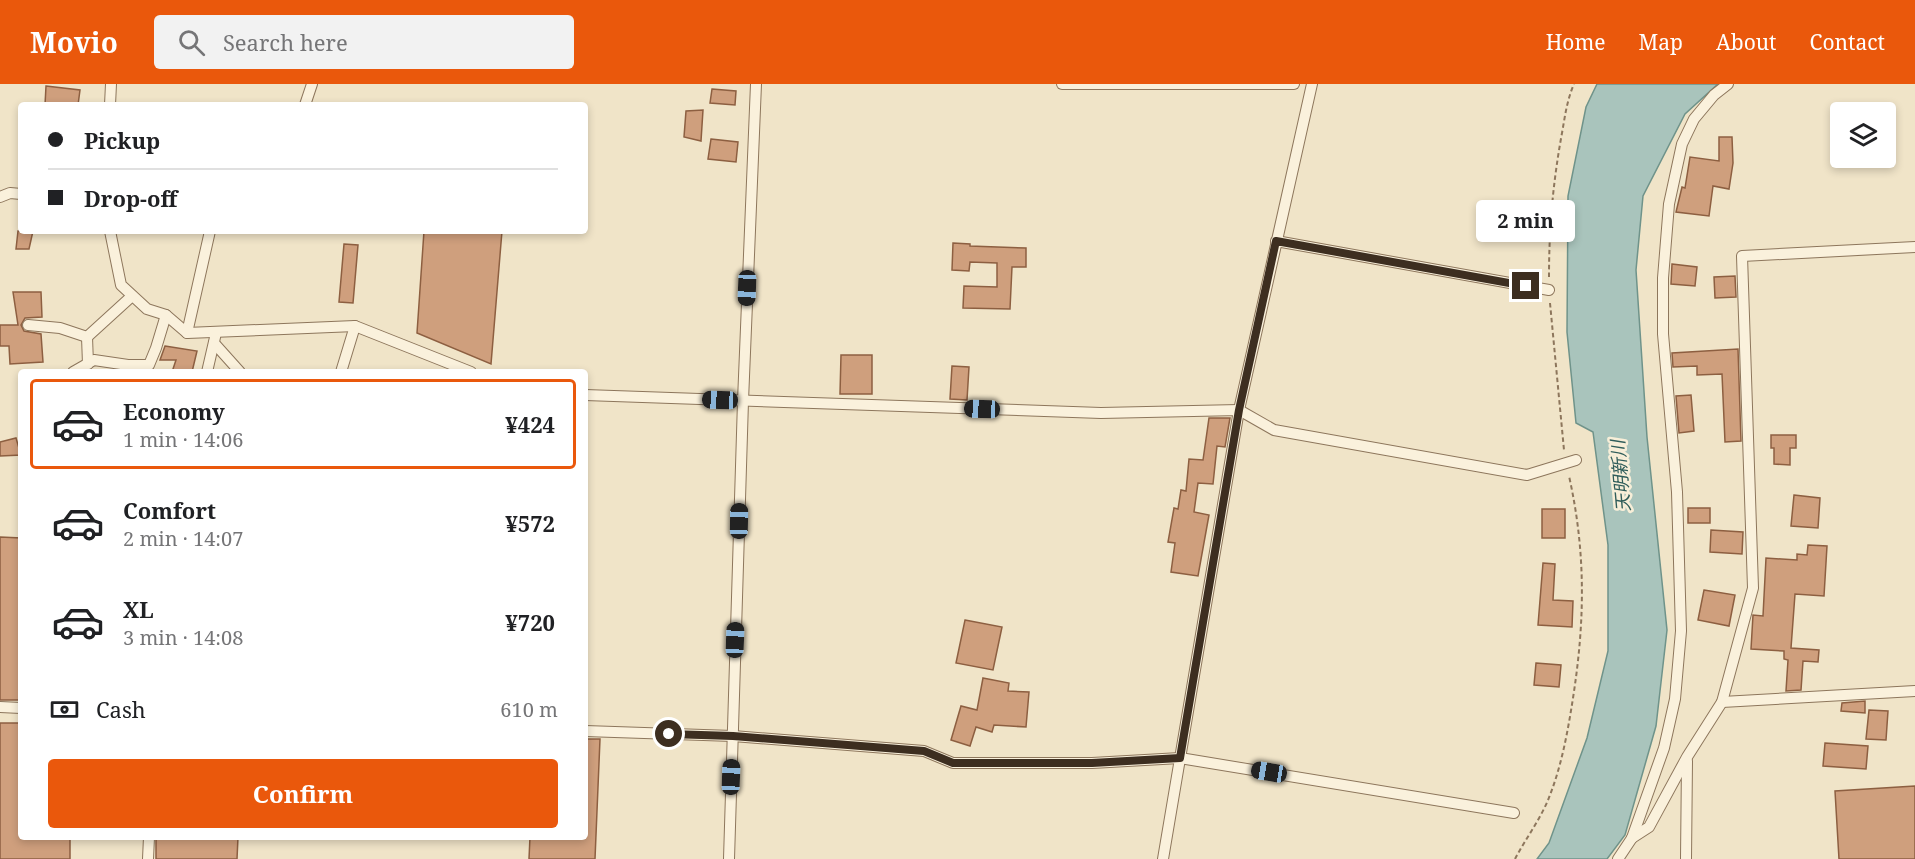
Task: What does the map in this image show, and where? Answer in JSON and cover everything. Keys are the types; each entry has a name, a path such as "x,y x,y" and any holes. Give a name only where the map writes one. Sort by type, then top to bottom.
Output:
{"street":[{"path":"110,102 111,84"},
{"path":"306,102 312,84"},
{"path":"729,859 743,401 756,84"},
{"path":"1063,84 1294,84"},
{"path":"1163,859 1239,410 1312,84"},
{"path":"1618,859 1632,838 1664,748 1675,699 1681,631 1677,492 1663,334 1663,278 1669,204 1682,144 1694,119 1714,95 1728,84"},
{"path":"0,197 10,193 18,194"},
{"path":"111,234 121,285 147,309 166,315 187,333 215,338 238,330 355,326 463,369"},
{"path":"187,333 209,234"},
{"path":"1276,241 1549,290"},
{"path":"1632,838 1649,827 1687,758 1722,702 1753,588 1742,256 1915,247"},
{"path":"88,364 87,337 132,296"},
{"path":"79,369 94,360 128,365 148,365 166,315"},
{"path":"28,325 60,328 87,337"},
{"path":"342,369 355,326"},
{"path":"208,369 215,338"},
{"path":"215,338 238,369"},
{"path":"588,395 1101,413 1239,410 1274,430 1527,476 1571,462"},
{"path":"1722,702 1915,691"},
{"path":"0,707 18,708"},
{"path":"588,731 733,736 924,751 953,763 1092,763 1180,758 1514,813"},
{"path":"1686,859 1687,758"},
{"path":"148,859 149,840"}],"path":[{"path":"1515,859 1550,796 1567,737 1578,665 1583,605 1582,556 1571,462 1560,419 1549,290 1550,218 1554,176 1569,96 1574,84"}],"water":[{"name":"天明新川","path":"1597,84 1718,84 1685,114 1643,196 1636,270 1647,437 1667,630 1656,726 1625,835 1607,859 1537,859 1549,843 1587,738 1608,651 1608,545 1593,432 1576,423 1567,332 1568,196 1586,107"}],"building":[{"path":"46,86 80,90 78,102 45,102"},
{"path":"712,89 736,91 735,105 710,103"},
{"path":"703,110 701,141 684,137 686,111"},
{"path":"1719,137 1732,137 1733,163 1729,189 1713,186 1709,216 1676,212 1682,187 1685,188 1690,157 1719,161"},
{"path":"711,139 738,142 736,162 708,159"},
{"path":"18,231 18,234 32,234 29,249 16,249"},
{"path":"424,234 502,234 491,364 417,333"},
{"path":"953,243 970,244 970,246 1026,248 1026,267 1012,267 1010,309 963,308 964,286 997,287 997,263 970,262 969,271 952,270"},
{"path":"344,244 358,245 353,303 339,302"},
{"path":"1672,264 1697,267 1695,286 1671,284"},
{"path":"1735,276 1736,297 1715,298 1714,277"},
{"path":"13,292 41,292 42,317 25,318 21,325 24,331 41,334 43,362 10,364 9,346 0,346 0,325 18,325"},
{"path":"165,346 197,351 193,369 173,369 176,360 160,360"},
{"path":"1738,349 1741,441 1725,442 1722,374 1697,375 1697,366 1673,367 1672,353"},
{"path":"841,355 872,355 872,394 840,394"},
{"path":"952,366 969,367 967,400 950,399"},
{"path":"1691,395 1694,431 1679,433 1676,396"},
{"path":"1209,418 1230,418 1225,447 1217,446 1213,484 1198,483 1194,512 1209,515 1198,576 1171,572 1175,543 1168,542 1174,508 1178,509 1181,490 1186,491 1189,459 1203,460"},
{"path":"1771,435 1796,435 1796,448 1790,448 1790,465 1774,464"},
{"path":"16,438 18,455 0,456 0,442"},
{"path":"1794,495 1820,498 1818,528 1791,526"},
{"path":"1688,508 1710,508 1710,523 1688,523"},
{"path":"1542,509 1565,509 1565,538 1542,538"},
{"path":"1711,530 1743,532 1742,554 1710,552"},
{"path":"0,537 18,538 18,700 0,700"},
{"path":"1808,545 1827,546 1824,596 1795,594 1791,648 1819,650 1818,662 1803,661 1801,690 1786,691 1788,660 1784,659 1784,651 1751,649 1753,615 1763,616 1766,558 1797,560 1797,554 1807,555"},
{"path":"1543,563 1555,564 1553,600 1573,601 1572,627 1538,625"},
{"path":"1704,590 1735,595 1729,626 1698,620"},
{"path":"965,620 1002,627 993,670 956,663"},
{"path":"1536,663 1561,665 1559,687 1534,685"},
{"path":"983,678 1009,683 1008,691 1029,692 1026,727 994,725 992,732 976,727 970,746 951,740 961,706 977,710"},
{"path":"1865,701 1865,713 1841,711 1842,703"},
{"path":"1869,710 1888,711 1886,740 1866,739"},
{"path":"0,723 18,723 18,840 70,840 70,859 0,859"},
{"path":"588,739 600,739 595,859 529,859 530,840 588,840"},
{"path":"1825,743 1868,746 1866,769 1823,766"},
{"path":"1915,786 1915,859 1839,859 1835,791"},
{"path":"156,840 238,840 237,859 156,859"}],"route":[{"path":"669,734 733,736 924,751 953,763 1092,763 1180,758 1239,410 1276,241 1526,286"}]}
